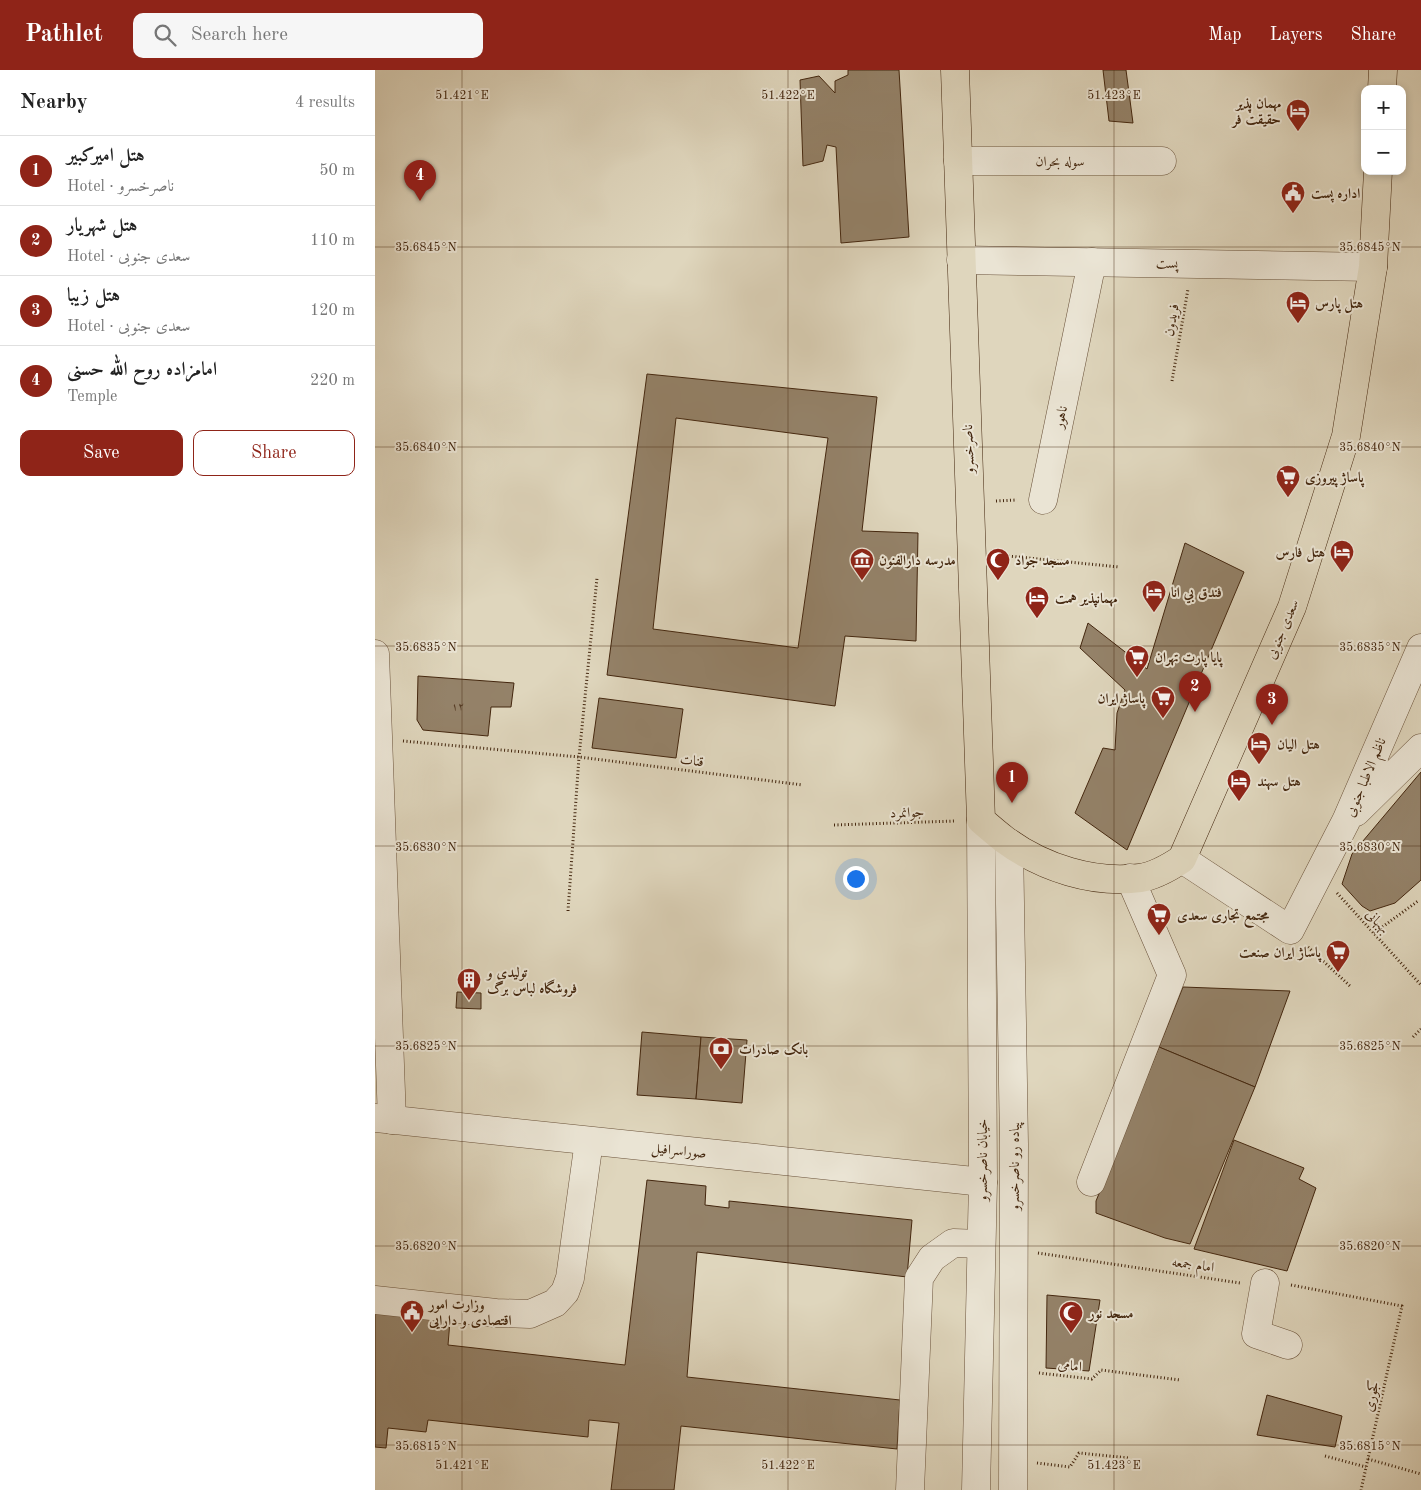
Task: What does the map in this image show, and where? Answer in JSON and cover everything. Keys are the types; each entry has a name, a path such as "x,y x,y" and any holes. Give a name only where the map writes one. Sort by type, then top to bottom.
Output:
{"main road":[{"name":"ناصرخسرو","path":"955,70 982,825"},
{"path":"1382,85 1383,70"},
{"name":"سعدی جنوبی","path":"1182,859 1292,606 1346,436 1373,268 1378,175"},
{"path":"982,825 1009,843 1052,866 1079,874 1111,879 1141,878 1167,868 1182,859"}],"street":[{"name":"سوله بحران","path":"958,161 1162,161"},
{"name":"پست","path":"961,260 1373,268"},
{"name":"ناهور","path":"1043,500 1092,262"},
{"name":"ناظم الاطبا جنوبی","path":"1290,930 1346,821 1421,648"},
{"path":"375,654 378,738 383,1119"},
{"path":"1346,821 1421,748"},
{"name":"خیابان ناصرخسرو","path":"977,1490 983,1182 982,825"},
{"name":"پیاده رو ناصرخسرو","path":"1009,843 1014,1144 1013,1490"},
{"path":"1182,859 1290,930"},
{"path":"1091,1182 1172,975 1130,878"},
{"name":"صوراسرافیل","path":"383,1119 983,1182"},
{"path":"375,1300 496,1313 530,1314 555,1303 565,1292 570,1278 589,1141"},
{"path":"910,1490 919,1278 932,1258 953,1243 981,1244"},
{"path":"1265,1283 1257,1334 1288,1344"}],"path":[{"name":"فریدون","path":"1172,381 1192,264"},
{"path":"970,502 1043,500"},
{"path":"972,552 1119,567"},
{"path":"568,911 579,758 597,578"},
{"name":"قنات","path":"378,738 579,758 803,786"},
{"name":"جوانمرد","path":"833,825 982,825"},
{"name":"بهبهانی","path":"1319,873 1421,985"},
{"path":"1374,933 1418,901"},
{"path":"1290,930 1350,986"},
{"path":"1413,1037 1421,1029"},
{"name":"امام جمعه","path":"1014,1249 1241,1283 1285,1284 1402,1306"},
{"name":"کجوری","path":"1361,1490 1402,1306"},
{"name":"امامی","path":"1013,1370 1092,1379 1101,1370 1180,1380"},
{"path":"1013,1460 1070,1467 1079,1453 1129,1458"},
{"path":"1325,1456 1366,1467"},
{"path":"1368,1459 1421,1474"}],"building":[{"path":"848,70 899,70 909,237 841,243 836,147 827,145 823,161 803,166 800,80 819,76 835,93 835,81 848,75"},
{"path":"1103,70 1126,70 1133,123 1109,121"},
{"name":"مدرسه دارالفنون","path":"647,374 877,397 862,531 918,533 916,641 845,636 835,706 607,675","holes":["676,418 828,438 798,648 653,629"]},
{"path":"1185,543 1244,572 1127,850 1075,813 1103,748 1115,750 1117,713 1125,690 1080,648 1088,623 1147,669"},
{"path":"418,676 514,683 511,707 491,707 488,736 423,730 417,720"},
{"path":"599,698 683,709 676,758 592,748"},
{"path":"1421,772 1421,880 1395,903 1370,911 1362,906 1342,884 1352,854"},
{"path":"1183,987 1290,991 1255,1087 1159,1047"},
{"name":"تولیدی و فروشگاه لباس برگ","path":"457,992 481,993 481,1009 456,1008"},
{"path":"642,1032 701,1037 696,1099 637,1095"},
{"name":"بانک صادرات","path":"701,1037 747,1040 742,1103 696,1099"},
{"path":"1159,1047 1255,1087 1190,1244 1165,1238 1096,1213 1096,1201"},
{"path":"1234,1140 1304,1168 1299,1179 1316,1188 1287,1271 1194,1249"},
{"name":"وزارت امور اقتصادی و دارایی","path":"647,1180 706,1186 705,1205 729,1208 729,1201 912,1220 907,1277 697,1252 687,1377 900,1400 897,1449 681,1426 674,1490 611,1490 619,1423 589,1420 588,1437 428,1420 426,1432 388,1428 386,1448 375,1447 375,1312 450,1321 448,1345 625,1365"},
{"name":"مسجد نور","path":"1047,1295 1100,1300 1089,1371 1046,1368"},
{"path":"1267,1395 1342,1416 1335,1447 1257,1435"}],"place":[{"name":"مهمان پذیر حقیقت فر","path":"1298,132"},
{"name":"امامزاده روح الله حسنی","path":"420,201"},
{"name":"اداره پست","path":"1293,214"},
{"name":"هتل پارس","path":"1298,324"},
{"name":"پاساژ پیروزی","path":"1288,498"},
{"name":"هتل فارس","path":"1342,573"},
{"name":"مدرسه دارالفنون","path":"862,581"},
{"name":"مسجد جواد","path":"998,581"},
{"name":"فندق بي انا","path":"1154,613"},
{"name":"مهمانپذیر همت","path":"1037,619"},
{"name":"پایا پارت تهران","path":"1137,678"},
{"name":"هتل شهریار","path":"1195,712"},
{"name":"پاساژ ایران","path":"1163,719"},
{"name":"هتل زیبا","path":"1272,725"},
{"name":"هتل الیان","path":"1259,765"},
{"name":"هتل سهند","path":"1239,802"},
{"name":"هتل امیرکبیر","path":"1012,803"},
{"name":"مجتمع تجاری سعدی","path":"1159,936"},
{"name":"پاساژ ایران صنعت","path":"1338,973"},
{"name":"تولیدی و فروشگاه لباس برگ","path":"469,1001"},
{"name":"بانک صادرات","path":"721,1070"},
{"name":"وزارت امور اقتصادی و دارایی","path":"412,1333"},
{"name":"مسجد نور","path":"1071,1334"}]}
